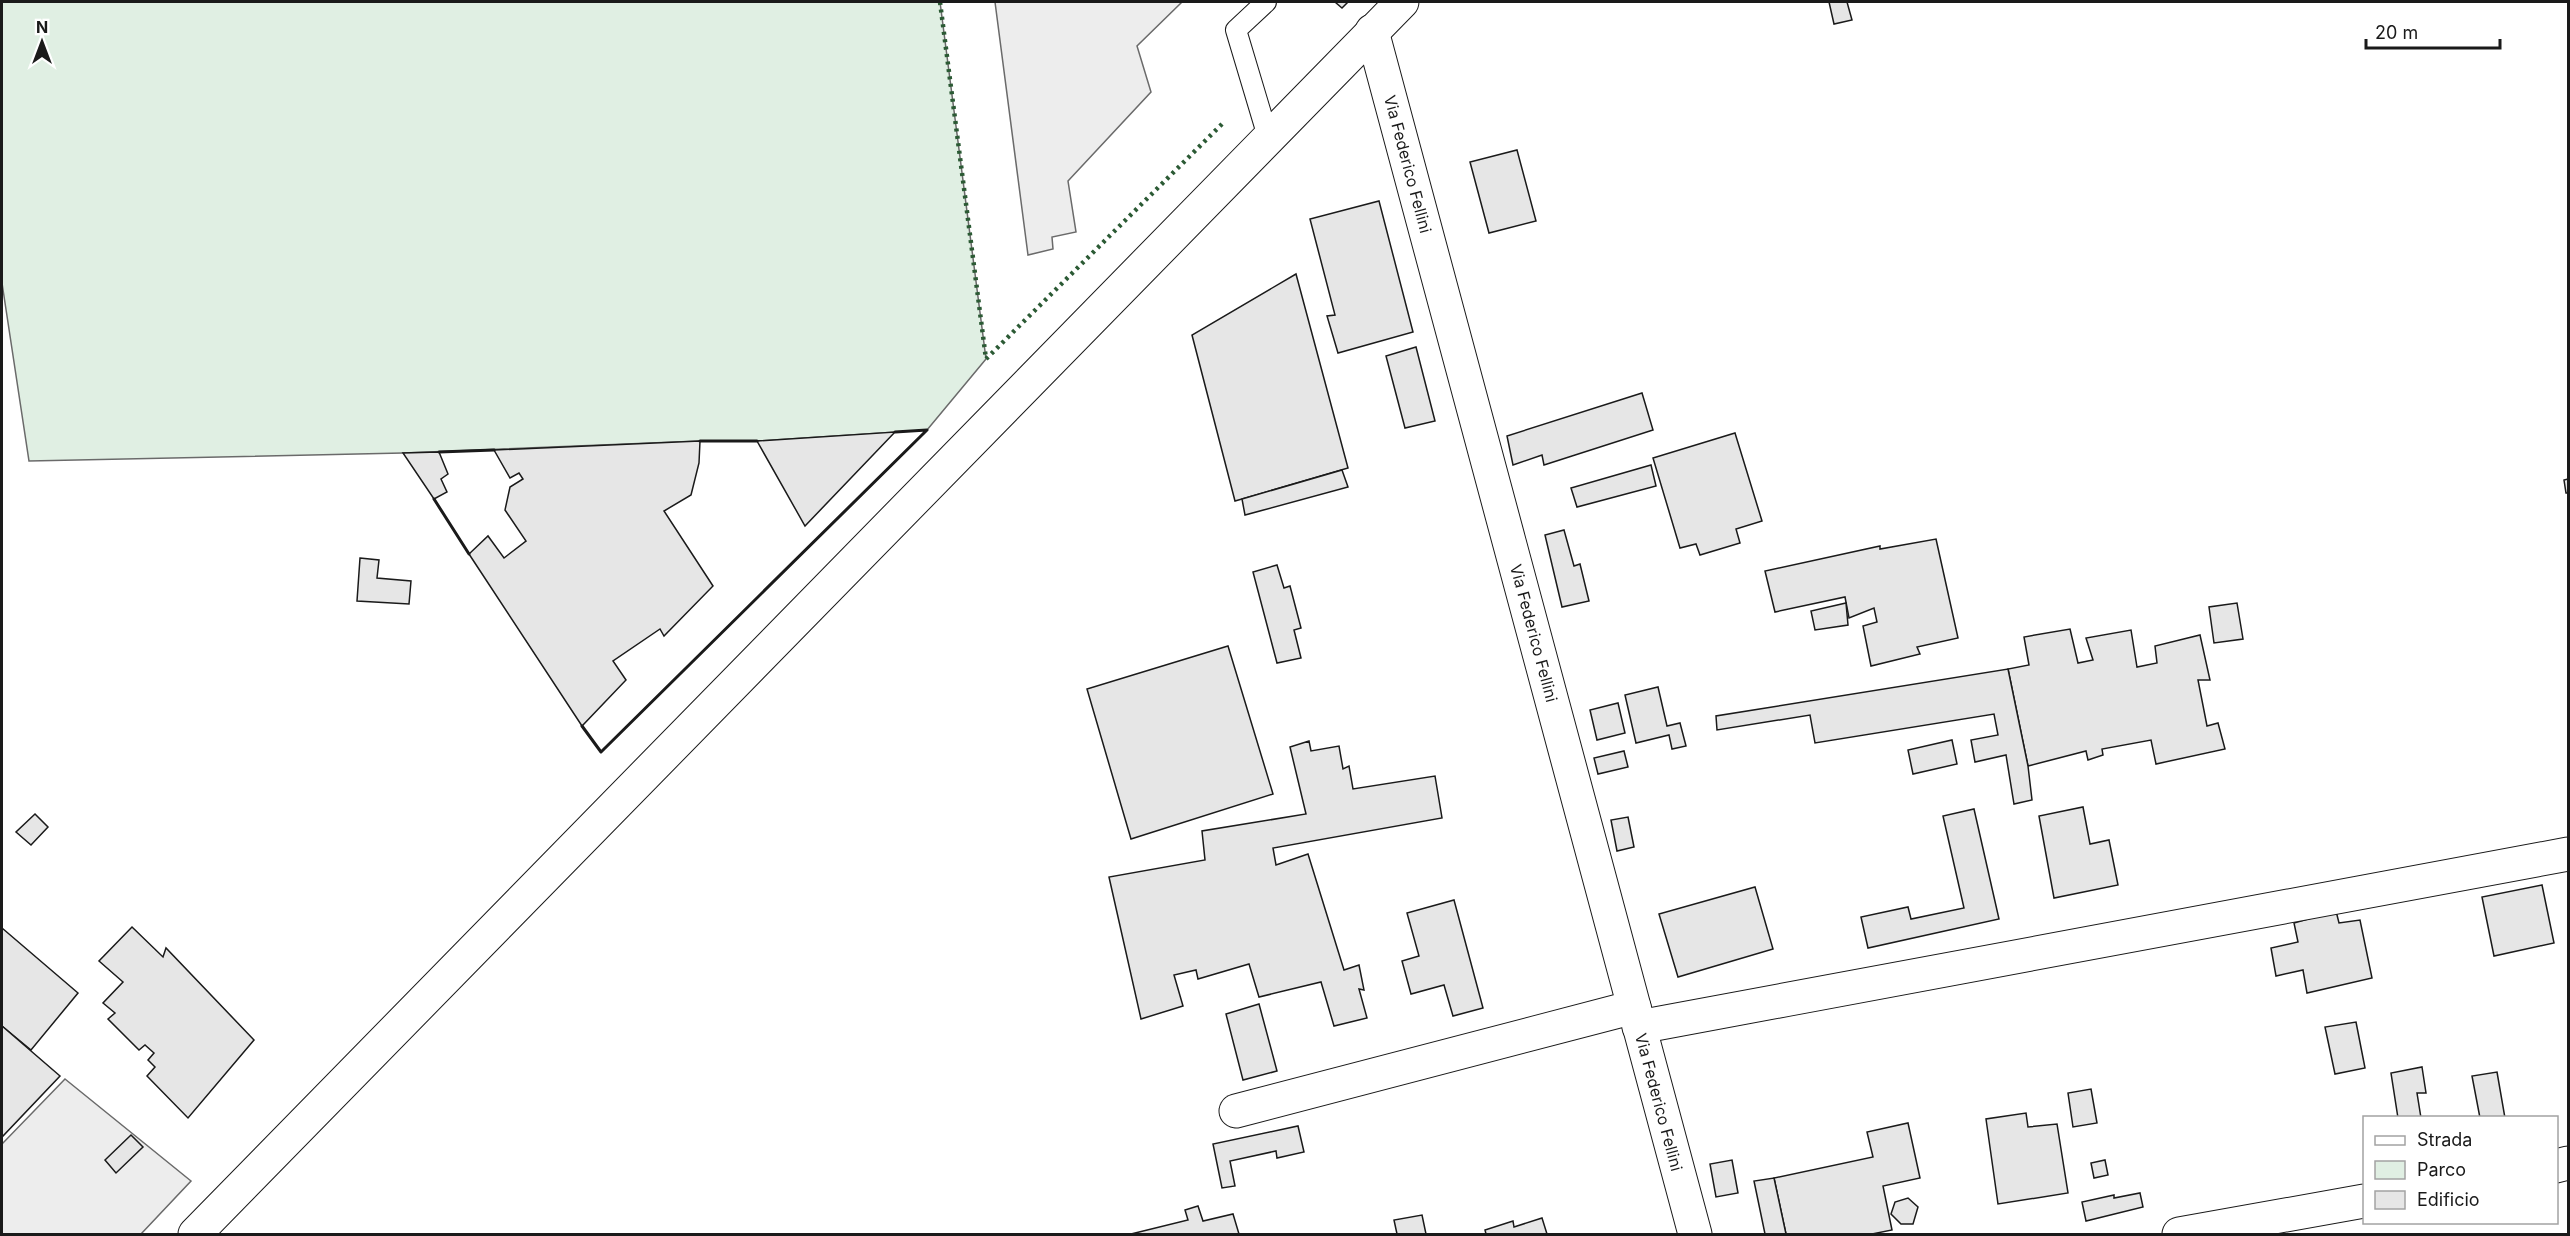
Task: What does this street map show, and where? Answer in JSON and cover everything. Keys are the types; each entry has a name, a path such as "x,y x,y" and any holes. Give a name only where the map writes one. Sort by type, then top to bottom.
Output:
{"street":[{"path":"195,1234 1402,2"},
{"name":"Via Federico Fellini","path":"1372,32 1695,1234"},
{"path":"1236,1111 1637,1017 2568,854"},
{"path":"2180,1234 2363,1201"}],"lane":[{"path":"1266,2 1236,30 1268,137"}],"green space":[{"path":"2,2 940,2 986,359 927,430 757,441 700,441 403,453 29,461 2,283"}],"shaded area":[{"path":"995,2 1182,2 1137,46 1151,92 1068,181 1076,232 1052,237 1053,249 1028,255"},
{"path":"65,1079 191,1181 141,1234 2,1234 2,1144"}],"building":[{"path":"1335,2 1348,2 1342,8"},
{"path":"1829,2 1847,2 1852,20 1834,24"},
{"path":"1517,150 1536,221 1489,233 1470,162"},
{"path":"1379,201 1413,332 1338,353 1327,316 1335,315 1310,219"},
{"path":"1296,274 1348,468 1235,501 1192,335"},
{"path":"1416,347 1435,421 1405,428 1386,356"},
{"path":"1642,393 1653,430 1544,465 1542,455 1513,465 1507,436"},
{"path":"895,432 805,526 757,441"},
{"path":"1735,433 1762,521 1736,529 1740,543 1700,555 1696,544 1680,548 1653,458"},
{"path":"700,441 699,463 691,495 664,511 713,586 664,636 660,629 613,661 626,680 582,726 469,554 488,536 504,558 526,541 505,510 510,487 523,479 519,473 510,478 494,450"},
{"path":"439,452 448,474 441,479 447,492 434,499 403,453"},
{"path":"1651,465 1656,486 1577,507 1571,488"},
{"path":"1342,470 1348,487 1245,515 1242,499"},
{"path":"2568,479 2568,493 2566,493 2564,480"},
{"path":"1564,530 1574,566 1580,564 1589,601 1562,607 1545,535"},
{"path":"1936,539 1958,638 1917,647 1920,654 1871,666 1863,626 1877,622 1874,608 1849,618 1845,597 1775,612 1765,571 1880,546 1880,549"},
{"path":"360,558 379,560 377,578 411,581 409,604 357,601"},
{"path":"1277,565 1284,588 1290,586 1301,628 1294,630 1301,658 1277,663 1253,572"},
{"path":"1846,603 1848,625 1815,630 1811,611"},
{"path":"2237,603 2243,639 2214,643 2209,607"},
{"path":"2070,629 2078,663 2093,660 2086,638 2131,630 2137,667 2157,663 2155,646 2200,635 2210,680 2198,680 2207,726 2218,723 2225,749 2156,764 2151,740 2102,749 2103,755 2088,760 2086,751 2028,766 2008,669 2029,665 2024,637"},
{"path":"1228,646 1273,794 1131,839 1087,689"},
{"path":"2008,669 2028,766 2032,800 2014,804 2006,755 1975,762 1971,740 1998,735 1994,714 1815,743 1810,715 1717,730 1716,716"},
{"path":"1658,687 1667,726 1680,723 1686,746 1672,749 1669,735 1636,743 1625,695"},
{"path":"1618,703 1625,733 1597,740 1590,710"},
{"path":"1952,740 1957,764 1913,774 1908,750"},
{"path":"1309,741 1311,751 1339,746 1343,769 1349,766 1353,789 1435,776 1442,818 1273,848 1276,865 1308,854 1344,970 1359,965 1364,990 1359,989 1367,1018 1334,1026 1321,982 1259,997 1249,964 1198,979 1196,970 1174,975 1183,1006 1141,1019 1109,877 1205,860 1202,831 1306,814 1290,747"},
{"path":"1624,751 1628,767 1598,774 1594,758"},
{"path":"2083,807 2090,844 2109,840 2118,885 2054,898 2039,816"},
{"path":"1974,809 1999,919 1868,948 1861,917 1908,907 1911,919 1964,908 1943,816"},
{"path":"35,814 48,827 31,845 16,832"},
{"path":"1628,817 1634,847 1617,851 1611,820"},
{"path":"2542,885 2554,943 2494,956 2482,897"},
{"path":"1755,887 1773,949 1678,977 1659,914"},
{"path":"1454,900 1483,1008 1453,1016 1444,985 1411,994 1402,961 1419,956 1407,913"},
{"path":"2336,911 2339,923 2360,920 2372,978 2307,993 2303,970 2276,976 2271,948 2298,942 2294,923"},
{"path":"132,927 163,957 166,948 254,1040 188,1118 147,1076 155,1067 148,1060 154,1053 145,1045 139,1050 108,1019 115,1013 103,1003 123,982 99,961"},
{"path":"2,928 78,993 31,1050 2,1026"},
{"path":"1259,1004 1277,1071 1243,1080 1226,1014"},
{"path":"2356,1022 2365,1068 2335,1074 2325,1027"},
{"path":"2,1026 60,1076 2,1137"},
{"path":"2422,1067 2426,1093 2417,1093 2421,1116 2398,1116 2391,1073"},
{"path":"2497,1072 2505,1116 2480,1116 2472,1076"},
{"path":"2091,1089 2097,1123 2073,1127 2068,1093"},
{"path":"2026,1113 2028,1127 2057,1124 2068,1193 1998,1204 1986,1119"},
{"path":"1908,1123 1920,1178 1883,1186 1892,1230 1872,1234 1786,1234 1774,1178 1873,1157 1867,1132"},
{"path":"1298,1126 1304,1152 1277,1158 1276,1151 1230,1161 1235,1186 1222,1188 1213,1144"},
{"path":"131,1135 143,1147 116,1173 105,1160"},
{"path":"1732,1160 1738,1193 1716,1197 1710,1164"},
{"path":"2105,1160 2108,1175 2094,1178 2091,1163"},
{"path":"1774,1178 1786,1234 1765,1234 1754,1181"},
{"path":"2140,1193 2143,1207 2086,1221 2082,1202 2114,1195 2114,1198"},
{"path":"1908,1198 1918,1207 1913,1224 1901,1224 1891,1214 1895,1202"},
{"path":"1198,1206 1203,1221 1233,1214 1239,1234 1131,1234 1188,1220 1185,1210"},
{"path":"1422,1215 1426,1234 1397,1234 1394,1220"},
{"path":"1542,1218 1547,1234 1486,1234 1485,1230 1513,1221 1514,1227"}],"hedge":[{"path":"940,2 986,359 1223,123"}],"wall":[{"path":"582,726 601,752 927,430 895,432"},
{"path":"700,441 757,441"},
{"path":"439,452 494,450"},
{"path":"434,499 469,554"}]}
